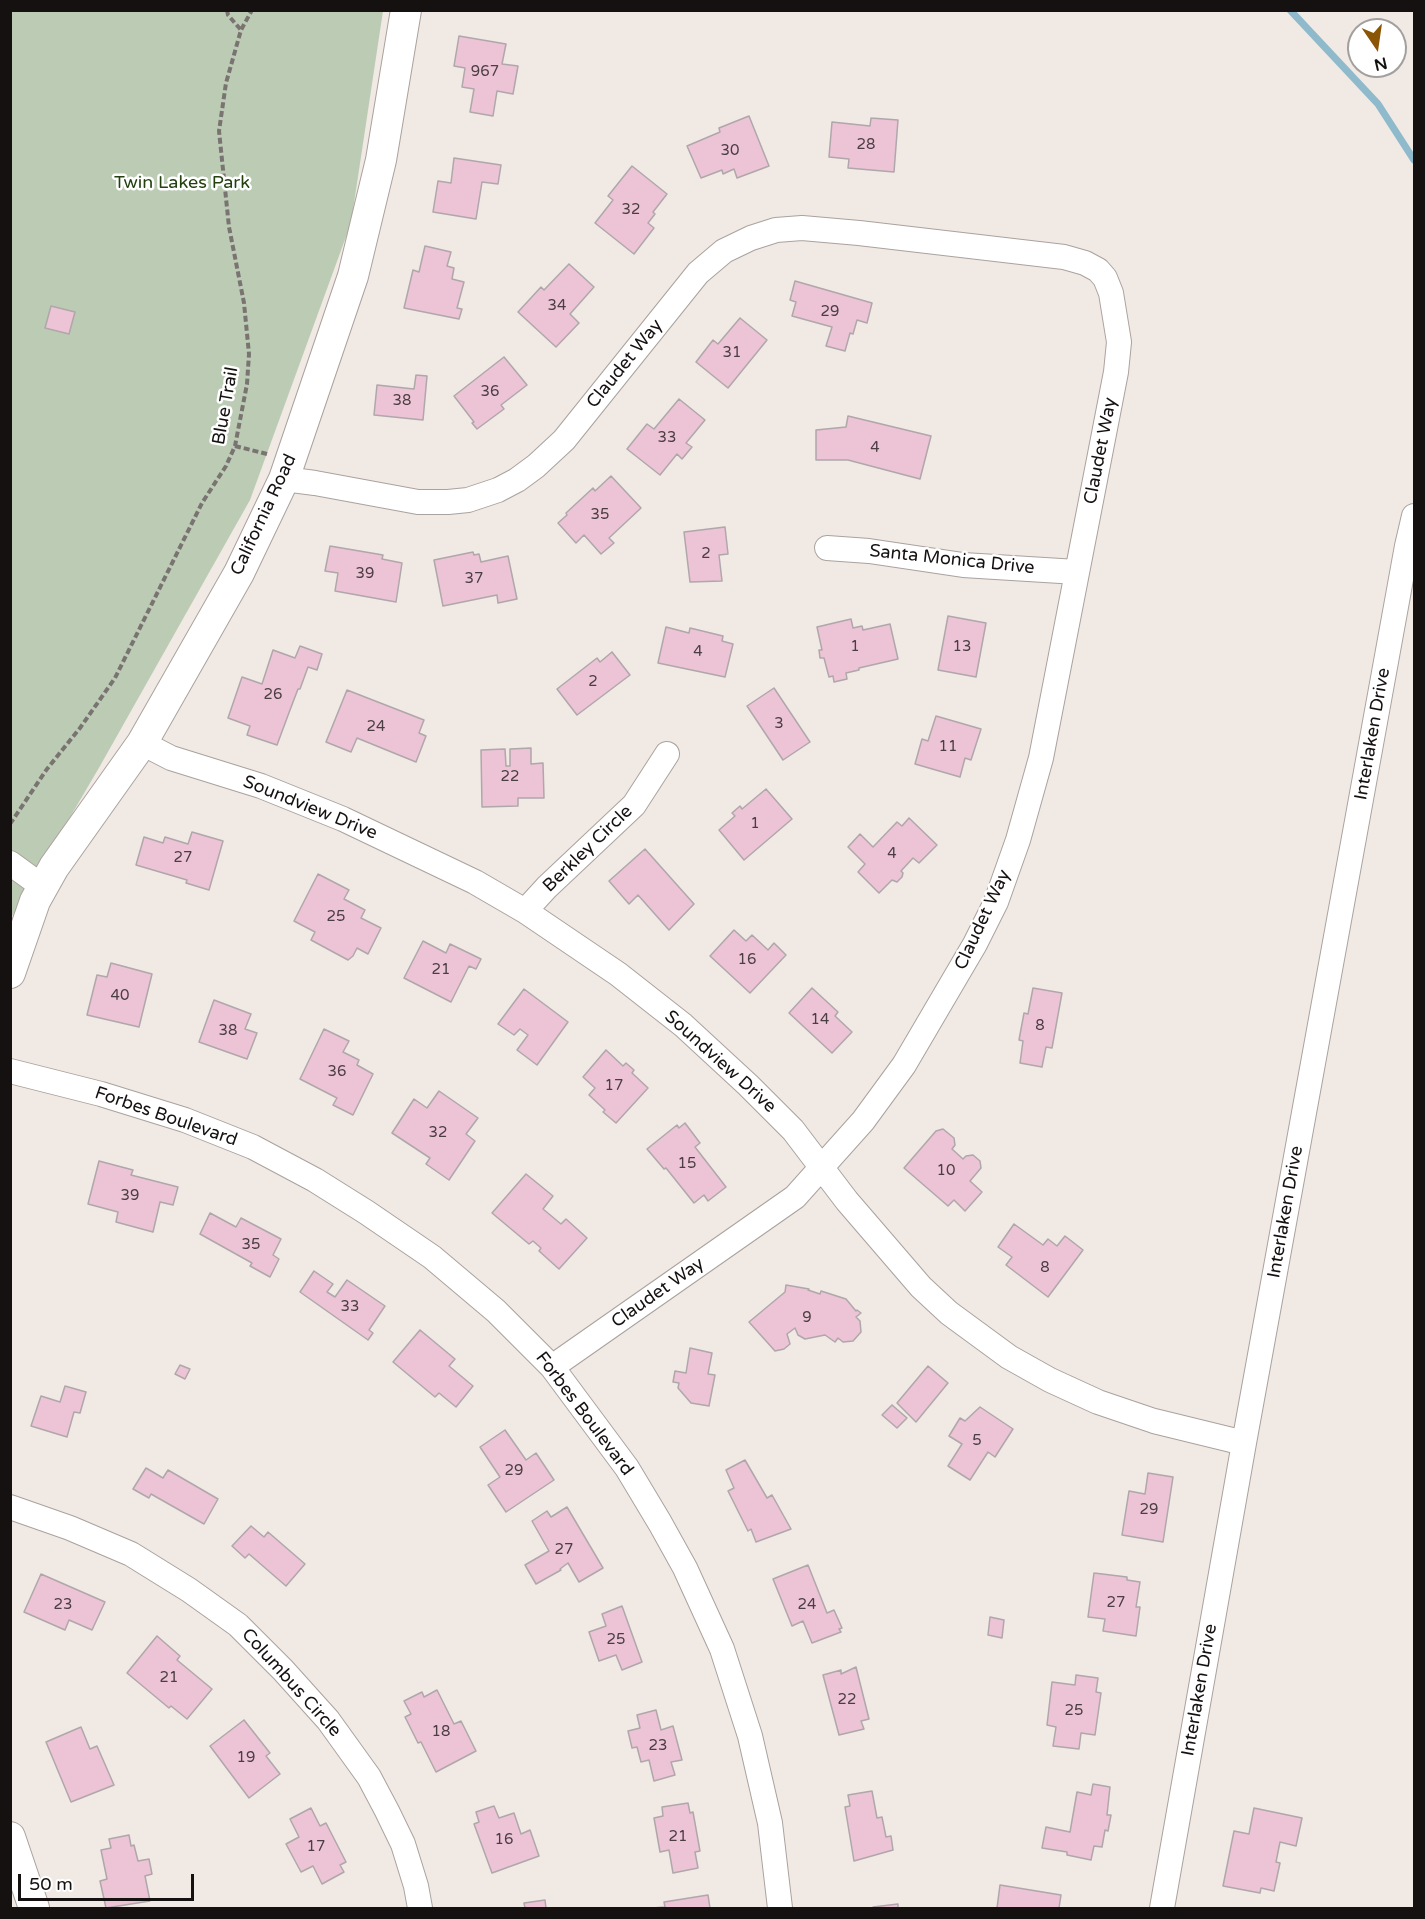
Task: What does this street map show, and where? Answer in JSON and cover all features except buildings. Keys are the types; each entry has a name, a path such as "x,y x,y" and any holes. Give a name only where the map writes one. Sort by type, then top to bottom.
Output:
{"main road":[{"name":"California Road","path":"10,972 28,919 54,867 142,743 239,573 284,479 353,276 381,160 406,10"},
{"path":"10,1837 34,1908"}],"street":[{"name":"Claudet Way","path":"284,479 418,502 468,500 498,490 518,480 564,440 698,273 724,251 751,238 777,230 802,228 859,233 1064,257 1085,263 1098,270 1105,278 1111,293 1119,342 1116,372 1033,789 996,902 957,975 904,1065 863,1121 795,1197 552,1367"},
{"name":"Interlaken Drive","path":"1162,1908 1244,1443 1414,516"},
{"name":"Santa Monica Drive","path":"827,548 869,551 963,565 1077,572"},
{"name":"Soundview Drive","path":"142,743 171,758 261,786 343,819 475,882 525,912 618,974 684,1025 793,1130 847,1201 921,1287 949,1313 1009,1357 1050,1380 1098,1402 1154,1421 1244,1443"},
{"name":"Berkley Circle","path":"525,912 547,887 634,805 667,754"},
{"path":"10,863 43,887"},
{"name":"Forbes Boulevard","path":"10,1071 101,1094 185,1120 253,1147 315,1180 432,1257 496,1311 552,1367 627,1468 685,1568 722,1649 750,1736 770,1823 780,1908"},
{"name":"Columbus Circle","path":"10,1507 70,1528 131,1554 189,1590 237,1625 283,1670 328,1720 369,1777 403,1844 420,1908"}],"path":[{"path":"227,10 228,15 242,30"},
{"name":"Blue Trail","path":"10,824 47,769 80,728 115,678 198,512 236,446 247,384 249,354 244,303 229,227 219,131 226,83 242,30 252,10"}],"green space":[{"name":"Twin Lakes Park","path":"11,11 383,11 351,223 250,500 100,766 11,918"}],"waterway":[{"path":"1290,10 1378,104 1414,160"}]}
